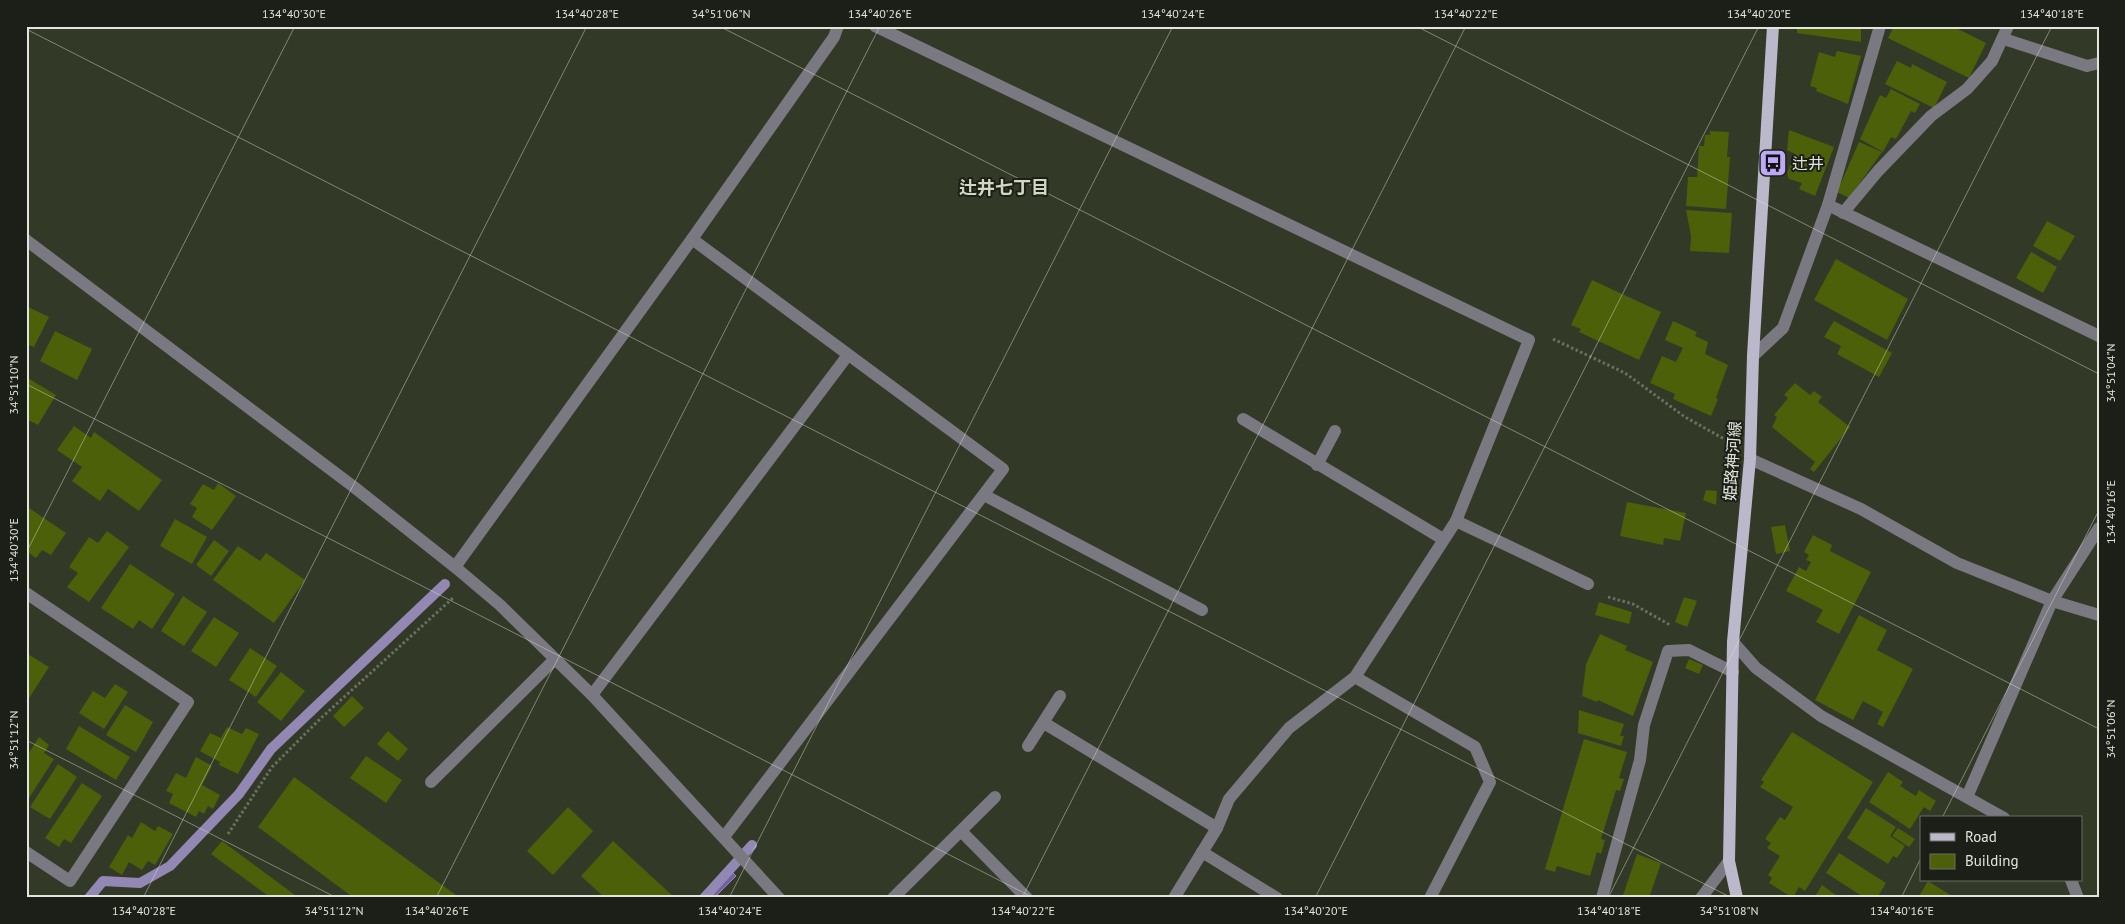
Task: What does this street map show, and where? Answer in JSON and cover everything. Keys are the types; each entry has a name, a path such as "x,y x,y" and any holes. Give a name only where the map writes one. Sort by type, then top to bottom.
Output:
{"main road":[{"name":"姫路神河線","path":"1737,898 1729,861 1733,642 1750,459 1753,356 1773,26"}],"street":[{"path":"455,566 692,239 834,37 838,26"},
{"path":"874,26 1530,340 1456,521 1355,678 1289,728 1229,799 1217,828 1174,898"},
{"path":"1753,356 1783,328 1828,205 1880,26"},
{"path":"1843,212 1878,171 1931,116 1967,89 1992,62 2004,39 2008,26"},
{"path":"2004,39 2088,66 2099,63"},
{"path":"1828,205 2099,336"},
{"path":"692,239 1003,469 724,837"},
{"path":"26,240 455,566 592,695 779,898"},
{"path":"592,695 848,355"},
{"path":"1243,420 1443,539"},
{"path":"1317,464 1335,431"},
{"path":"1750,459 1861,509 1957,563 2052,601 2099,615"},
{"path":"984,495 1202,610"},
{"path":"1456,521 1588,584"},
{"path":"1967,797 2052,601 2099,528"},
{"path":"26,593 188,702 70,881 26,852"},
{"path":"1733,642 1756,668 1821,716 2000,816"},
{"path":"1602,898 1640,760 1644,725 1668,651 1689,650 1733,672"},
{"path":"431,782 555,659"},
{"path":"1355,678 1475,747 1490,782 1430,898"},
{"path":"1028,746 1060,696"},
{"path":"1044,722 1217,828"},
{"path":"893,898 995,797"},
{"path":"961,830 1027,898"},
{"path":"1202,852 1277,898"},
{"path":"1701,898 1729,861"},
{"path":"2072,882 2078,898"}],"path":[{"path":"1530,340 1552,339 1625,373 1685,417 1721,437 1750,459"},
{"path":"228,834 272,766 471,580"},
{"path":"1588,584 1594,593 1633,604 1680,631 1679,650"}],"shaded area":[{"path":"727,867 736,876 714,898 698,898"}],"building":[{"path":"1797,26 1861,26 1861,42 1797,33"},
{"path":"1894,26 1952,26 1986,43 1969,78 1888,38"},
{"path":"1837,51 1861,56 1848,104 1816,91 1817,88 1810,86 1819,52 1835,57"},
{"path":"1897,61 1911,68 1912,64 1947,82 1934,108 1885,84"},
{"path":"1891,89 1920,104 1915,113 1911,111 1896,139 1891,137 1883,152 1860,139 1880,95 1886,98"},
{"path":"1789,130 1834,147 1815,196 1799,189 1802,183 1789,179 1787,173 1795,154 1787,150"},
{"path":"1710,131 1729,132 1727,157 1730,157 1726,209 1686,206 1688,177 1697,177 1699,146 1704,146 1705,135 1710,135"},
{"path":"1859,142 1882,152 1849,198 1837,192"},
{"path":"1686,210 1732,213 1729,253 1690,251 1691,236"},
{"path":"2047,221 2075,236 2060,261 2033,246"},
{"path":"2031,252 2057,267 2043,293 2016,278"},
{"path":"1836,259 1908,299 1887,340 1814,300"},
{"path":"1592,280 1661,312 1639,360 1579,332 1581,329 1571,325"},
{"path":"26,306 49,317 34,347 26,344"},
{"path":"1673,321 1697,332 1695,336 1708,342 1705,354 1728,365 1711,416 1673,399 1675,394 1650,383 1662,356 1676,362 1683,348 1665,340"},
{"path":"1834,321 1892,353 1879,377 1837,354 1841,346 1824,337"},
{"path":"55,331 92,349 77,380 40,361"},
{"path":"26,377 56,395 38,425 26,419"},
{"path":"1795,383 1810,395 1814,391 1822,397 1818,402 1850,427 1814,472 1810,469 1815,462 1772,427 1777,417 1774,415 1788,398 1784,395"},
{"path":"74,426 91,438 94,432 162,480 139,511 108,489 100,501 72,481 82,467 57,450"},
{"path":"218,483 236,496 212,530 192,517 197,508 190,504 203,484 214,490"},
{"path":"1706,490 1717,491 1716,505 1703,500"},
{"path":"1627,502 1686,513 1680,541 1664,538 1663,545 1620,536"},
{"path":"26,506 66,533 51,555 42,550 36,558 26,551"},
{"path":"175,519 207,537 192,564 160,546"},
{"path":"1785,525 1790,551 1776,554 1771,527"},
{"path":"107,531 129,547 89,602 67,587 78,573 69,567 89,537 98,543"},
{"path":"1813,535 1832,545 1830,551 1871,572 1839,634 1816,622 1823,610 1786,591 1799,567 1806,571 1811,562 1806,560 1809,555 1804,552"},
{"path":"214,540 229,551 211,576 196,565"},
{"path":"238,546 260,561 266,553 305,580 274,623 213,580"},
{"path":"130,564 175,594 152,629 139,620 133,629 101,608"},
{"path":"183,596 207,612 184,646 161,631"},
{"path":"1684,597 1697,601 1687,627 1675,622"},
{"path":"1599,602 1632,612 1629,624 1595,615"},
{"path":"1859,615 1887,630 1877,650 1913,669 1883,727 1877,724 1883,712 1863,701 1853,720 1815,700"},
{"path":"214,617 239,633 216,667 191,651"},
{"path":"1600,634 1627,646 1625,650 1653,662 1633,716 1598,700 1597,702 1582,696 1586,664"},
{"path":"250,648 277,666 256,697 229,680"},
{"path":"26,653 49,667 26,703"},
{"path":"1689,659 1703,665 1699,674 1685,668"},
{"path":"281,672 305,691 281,721 257,702"},
{"path":"115,684 128,692 104,729 79,713 93,691 105,698"},
{"path":"352,696 364,708 344,727 333,716"},
{"path":"125,705 153,722 136,752 106,735"},
{"path":"1579,710 1624,724 1620,736 1624,736 1621,746 1578,733"},
{"path":"79,726 130,757 116,780 66,749"},
{"path":"227,727 242,734 246,728 259,734 238,774 219,765 220,762 200,751 210,733 221,738"},
{"path":"388,731 408,749 398,761 377,744"},
{"path":"1792,732 1873,782 1805,891 1799,887 1793,898 1769,883 1772,878 1768,875 1780,856 1767,848 1771,843 1765,839 1780,817 1785,820 1793,807 1760,787 1764,782 1761,780"},
{"path":"39,737 49,745 44,753 54,759 26,803 26,757"},
{"path":"1584,739 1627,752 1619,778 1624,779 1620,791 1616,790 1601,839 1605,840 1601,854 1597,852 1590,876 1557,866 1555,872 1545,869"},
{"path":"366,756 402,780 386,803 350,778"},
{"path":"196,757 212,766 202,785 220,795 213,809 208,806 204,814 199,811 196,817 169,803 173,794 166,791 176,773 186,778"},
{"path":"58,764 77,777 50,819 30,807"},
{"path":"1888,772 1903,782 1900,786 1916,796 1919,790 1936,801 1930,811 1924,807 1910,829 1869,802"},
{"path":"294,777 460,898 354,898 258,827"},
{"path":"82,783 102,796 71,843 64,839 59,847 45,838"},
{"path":"568,807 593,831 553,875 527,851"},
{"path":"1866,808 1896,827 1890,836 1905,846 1897,858 1893,856 1888,864 1847,838"},
{"path":"141,822 155,831 158,826 173,834 155,865 148,861 142,870 129,862 122,875 109,867 128,835 132,838"},
{"path":"1898,828 1915,839 1909,847 1892,836"},
{"path":"222,841 299,898 271,898 211,854"},
{"path":"613,841 675,898 605,898 581,876"},
{"path":"1839,853 1886,883 1877,898 1865,898 1826,873"},
{"path":"1637,854 1661,863 1649,898 1622,898"},
{"path":"1927,882 1930,882 1955,898 1918,898"},
{"path":"1822,885 1840,898 1814,898"}],"waterway":[{"path":"89,898 103,881 140,883 170,866 239,794 271,749 445,584"},
{"path":"704,898 752,845"}],"place":[{"name":"辻井","path":"1773,163"}],"district":[{"name":"辻井七丁目","path":"1004,188"}]}
